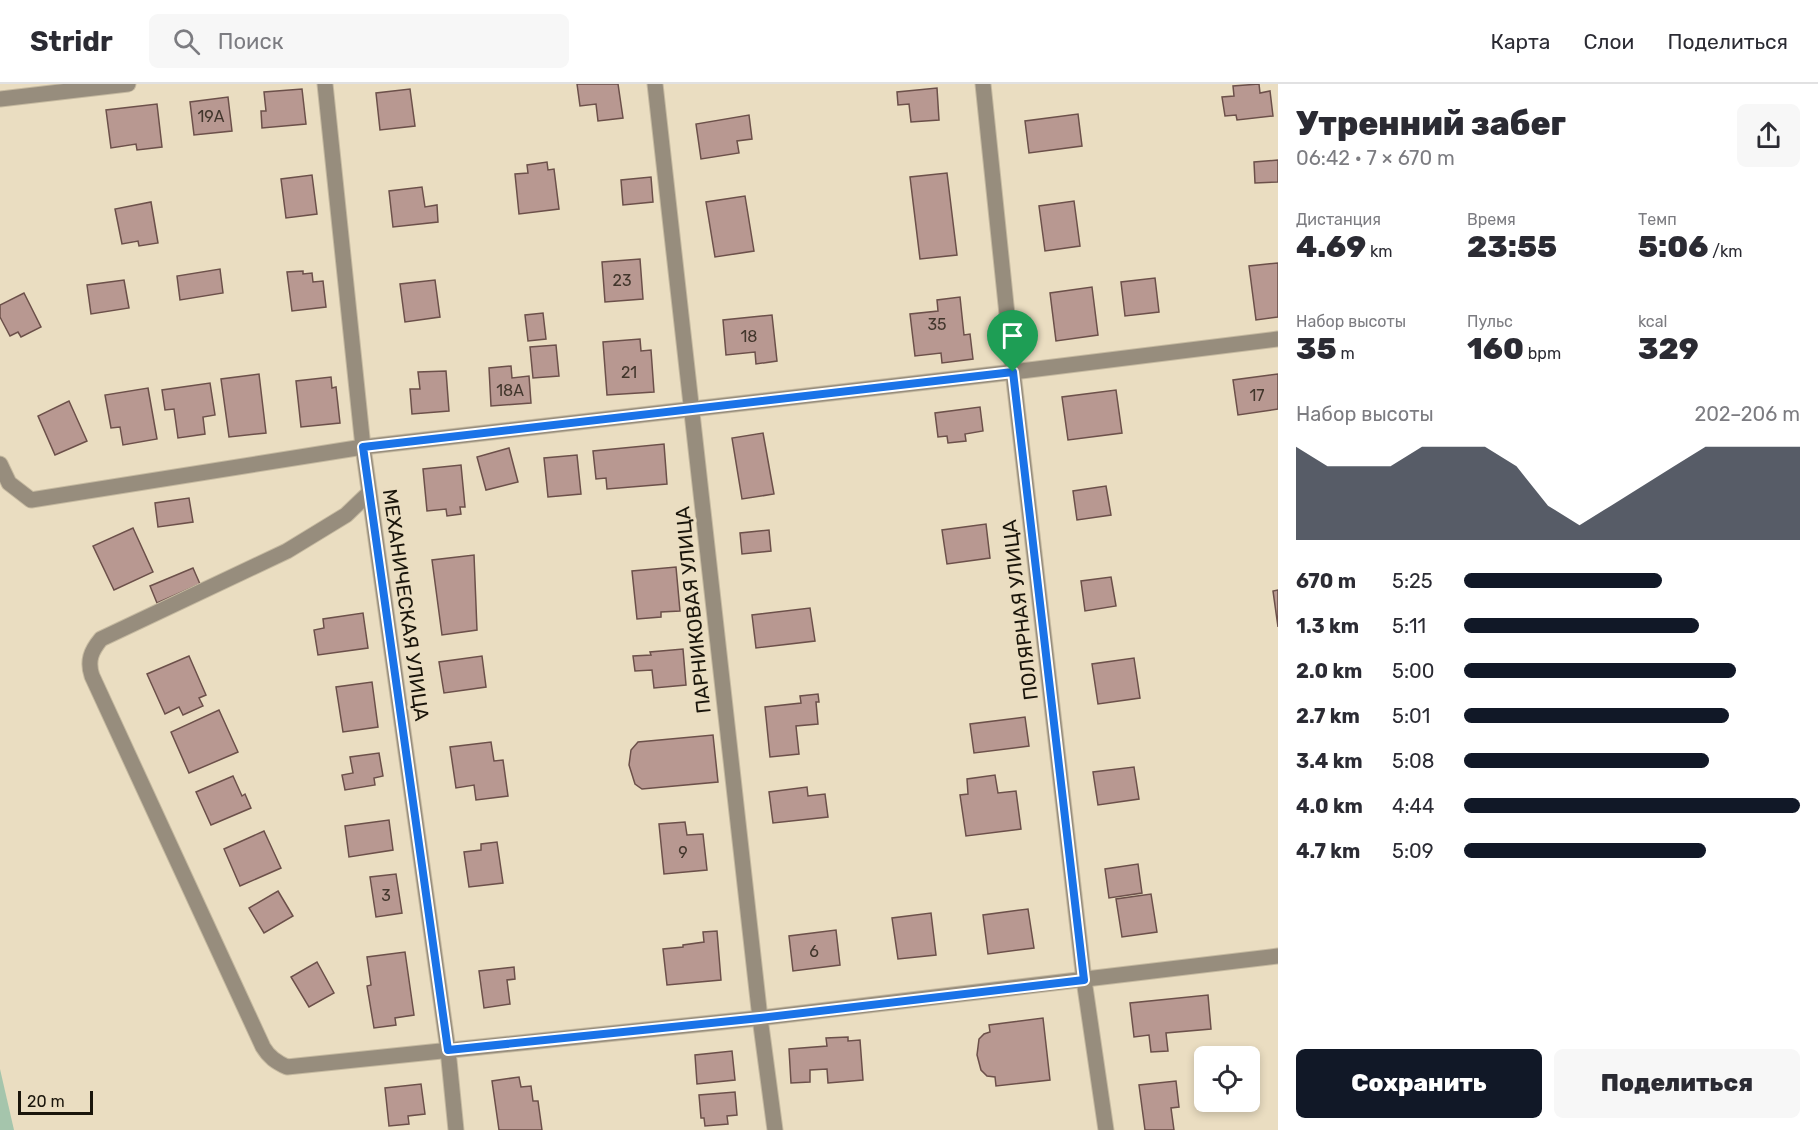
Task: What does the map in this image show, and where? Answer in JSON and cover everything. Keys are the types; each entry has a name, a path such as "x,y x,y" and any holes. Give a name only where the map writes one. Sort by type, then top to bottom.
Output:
{"street":[{"path":"0,99 128,84"},
{"name":"МЕХАНИЧЕСКАЯ УЛИЦА","path":"325,84 363,447 448,1050 456,1130"},
{"name":"ПАРНИКОВАЯ УЛИЦА","path":"655,84 760,1018 776,1130"},
{"name":"ПОЛЯРНАЯ УЛИЦА","path":"983,84 1013,372 1084,980 1106,1130"},
{"path":"0,464 9,483 31,500 363,447 1278,339"},
{"path":"369,493 346,514 287,551 100,639 90,657 89,667 92,676 263,1047 273,1060 287,1067 760,1018 1278,956"}],"green space":[{"path":"0,1069 14,1130 0,1130"}],"building":[{"path":"577,84 618,84 623,118 598,121 596,104 580,106"},
{"path":"1259,84 1260,93 1270,91 1273,116 1237,120 1236,115 1225,116 1222,97 1234,96 1233,86"},
{"path":"937,88 939,120 911,122 909,104 898,105 897,92"},
{"path":"302,89 306,124 262,128 261,111 266,111 264,92"},
{"path":"410,89 415,126 380,130 376,93"},
{"path":"228,97 232,131 194,135 190,102"},
{"path":"157,104 162,147 137,150 136,144 111,148 106,110"},
{"path":"1078,114 1082,146 1029,153 1025,121"},
{"path":"749,115 752,139 737,141 739,153 701,159 696,124"},
{"path":"1278,160 1278,182 1255,183 1254,162"},
{"path":"547,162 548,170 554,169 559,209 519,214 515,174 528,173 527,165"},
{"path":"947,173 957,255 920,259 910,177"},
{"path":"312,175 317,214 286,218 281,179"},
{"path":"651,177 653,202 623,205 621,180"},
{"path":"422,187 425,207 437,205 438,222 393,227 389,191"},
{"path":"745,196 754,251 715,257 706,202"},
{"path":"1074,201 1080,246 1045,251 1039,206"},
{"path":"151,202 158,243 139,246 138,241 122,244 115,209"},
{"path":"640,259 643,299 605,302 602,262"},
{"path":"1278,263 1278,317 1256,320 1249,266"},
{"path":"220,269 223,293 180,300 177,276"},
{"path":"303,271 303,274 312,273 313,282 323,281 326,307 292,311 287,272"},
{"path":"1155,278 1159,312 1125,316 1121,282"},
{"path":"124,280 129,308 91,314 87,285"},
{"path":"435,280 440,317 405,322 400,284"},
{"path":"1092,287 1098,335 1056,341 1050,293"},
{"path":"24,293 41,327 21,337 18,332 10,336 0,317 0,305"},
{"path":"960,297 964,335 970,334 973,359 942,363 941,353 915,356 910,314 938,311 937,300"},
{"path":"543,313 546,339 528,341 525,315"},
{"path":"772,315 777,361 756,364 755,352 726,355 723,320"},
{"path":"640,339 641,351 651,350 654,392 607,395 603,342"},
{"path":"556,345 559,376 533,378 530,347"},
{"path":"511,366 512,378 529,376 531,403 491,406 489,368"},
{"path":"446,371 449,411 412,414 410,389 420,389 418,372"},
{"path":"259,374 266,433 229,437 221,379"},
{"path":"1278,374 1278,409 1238,415 1233,380"},
{"path":"331,377 332,388 336,387 340,423 301,427 296,381"},
{"path":"210,383 215,415 203,417 205,434 178,438 174,409 165,410 162,390"},
{"path":"148,388 157,439 123,445 120,427 111,428 105,395"},
{"path":"1116,390 1122,433 1068,440 1062,397"},
{"path":"69,401 87,441 55,455 38,416"},
{"path":"980,407 983,431 965,434 966,441 948,443 947,436 938,437 935,413"},
{"path":"763,433 774,494 742,499 732,438"},
{"path":"664,444 667,484 607,489 606,478 596,479 593,451"},
{"path":"509,448 518,482 486,490 477,457"},
{"path":"577,455 581,494 548,497 544,458"},
{"path":"461,465 465,507 460,507 461,514 447,516 446,509 427,511 423,469"},
{"path":"1106,486 1111,515 1077,520 1073,491"},
{"path":"189,498 193,522 158,527 155,503"},
{"path":"986,524 990,558 947,564 942,530"},
{"path":"133,528 153,572 114,590 93,546"},
{"path":"769,530 771,551 742,554 740,533"},
{"path":"474,555 477,630 442,635 432,560"},
{"path":"676,567 680,611 661,612 661,617 637,619 632,571"},
{"path":"193,568 200,584 157,603 150,586"},
{"path":"1111,577 1116,606 1085,611 1081,581"},
{"path":"1278,590 1278,627 1273,591"},
{"path":"810,608 815,641 756,648 752,615"},
{"path":"363,613 368,648 318,655 314,630 324,628 323,619"},
{"path":"683,649 686,685 654,688 652,670 635,671 633,656"},
{"path":"189,656 206,695 199,698 203,706 183,715 179,707 165,714 147,674"},
{"path":"482,656 486,687 444,693 439,662"},
{"path":"1134,658 1140,698 1098,704 1092,664"},
{"path":"372,682 378,727 343,732 336,687"},
{"path":"818,694 819,702 816,702 818,724 796,726 799,754 770,757 765,707 801,703 800,696"},
{"path":"219,710 238,752 189,773 171,732"},
{"path":"1025,717 1029,746 974,753 970,724"},
{"path":"713,735 718,782 642,789 635,784 629,765 631,750 638,742"},
{"path":"491,742 494,761 503,760 508,796 476,800 474,785 456,788 450,747"},
{"path":"379,753 383,776 374,778 375,785 345,790 342,775 353,773 350,757"},
{"path":"1134,767 1139,799 1098,805 1093,772"},
{"path":"995,775 998,793 1016,791 1021,829 966,836 960,795 968,794 967,779"},
{"path":"233,776 242,796 245,794 251,808 211,825 196,792"},
{"path":"807,787 808,796 825,794 828,817 773,823 769,792"},
{"path":"389,820 393,850 349,857 345,826"},
{"path":"685,822 687,835 703,834 707,870 664,874 659,824"},
{"path":"264,831 281,868 240,886 224,849"},
{"path":"497,842 503,883 469,887 464,852 481,850 481,844"},
{"path":"1138,864 1142,893 1109,898 1105,869"},
{"path":"396,874 402,913 376,917 370,877"},
{"path":"278,891 293,916 264,933 249,908"},
{"path":"1151,894 1157,932 1122,937 1116,899"},
{"path":"1028,909 1034,948 988,954 983,915"},
{"path":"931,913 936,955 898,959 892,918"},
{"path":"836,930 840,965 793,971 789,936"},
{"path":"717,931 721,980 667,985 663,949 704,942 703,932"},
{"path":"405,952 414,1015 395,1018 396,1025 374,1028 367,986 371,985 367,957"},
{"path":"317,962 334,993 309,1007 291,977"},
{"path":"514,967 515,979 507,980 510,1004 484,1008 479,971"},
{"path":"1208,995 1211,1029 1166,1033 1168,1051 1151,1052 1149,1035 1134,1037 1130,1003"},
{"path":"1043,1018 1050,1080 996,1086 995,1077 987,1076 981,1070 977,1055 979,1039 990,1032 989,1025"},
{"path":"848,1037 848,1041 860,1040 863,1080 828,1083 827,1069 810,1070 810,1082 791,1083 789,1049 827,1046 826,1038"},
{"path":"732,1051 735,1080 697,1084 695,1055"},
{"path":"519,1077 521,1087 531,1086 533,1101 538,1101 542,1130 499,1130 492,1081"},
{"path":"1176,1081 1179,1107 1171,1108 1174,1130 1145,1130 1139,1085"},
{"path":"421,1084 425,1114 408,1116 409,1124 389,1126 385,1088"},
{"path":"735,1092 737,1115 727,1116 728,1124 705,1126 704,1118 701,1118 699,1095"}],"route":[{"path":"1013,372 1084,980 760,1018 448,1050 363,447 1013,372"}]}
